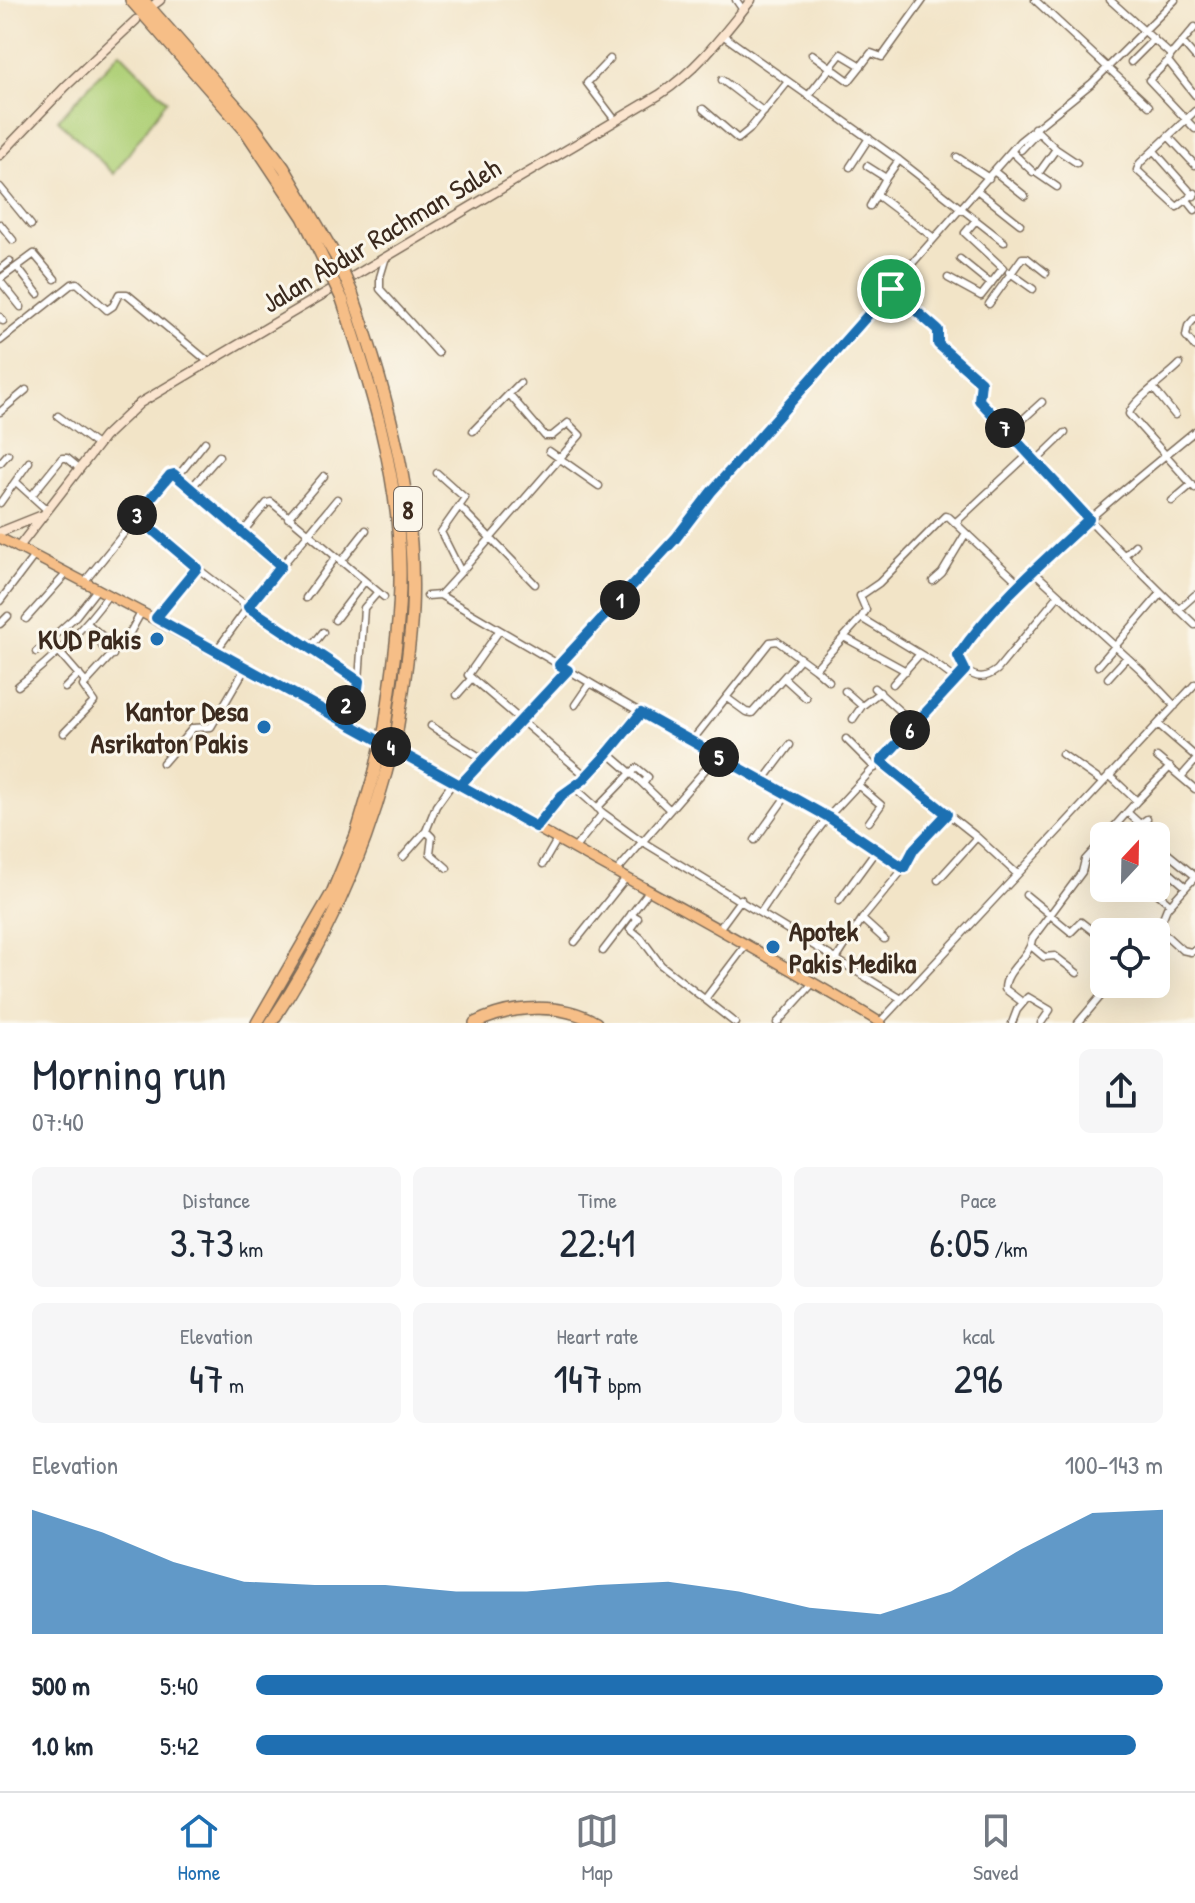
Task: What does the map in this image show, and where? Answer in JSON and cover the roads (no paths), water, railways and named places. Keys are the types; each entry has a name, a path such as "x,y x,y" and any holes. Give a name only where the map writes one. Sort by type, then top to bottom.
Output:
{"highway":[{"name":"8","path":"131,0 245,130 330,259"},
{"name":"8","path":"143,0 251,123 284,168 330,259 347,296 384,438 399,542 391,729 381,772 350,877 317,944 272,1022"},
{"name":"8","path":"257,1023 332,893 381,772"},
{"path":"475,1023 516,1010 552,1009 596,1023"},
{"path":"496,1023 521,1016 552,1016 576,1023"}],"main road":[{"path":"0,538 156,618 457,783 856,1007 873,1022"},
{"path":"856,1007 873,1022"}],"street":[{"path":"736,0 743,10"},
{"name":"Jalan Abdur Rachman Saleh","path":"18,548 97,445 115,424 140,403 672,86 724,36 751,0"},
{"path":"812,54 850,81 870,54 882,57 923,0"},
{"path":"1035,0 1149,106"},
{"path":"1110,0 1154,39 1195,95"},
{"path":"559,665 676,538 711,492 1012,152 1109,66 1175,0"},
{"path":"0,155 66,86 136,20"},
{"path":"1195,27 1149,80 1195,129"},
{"path":"724,36 899,160 1004,242"},
{"path":"1131,62 1154,39"},
{"path":"1182,42 1195,57"},
{"path":"808,96 841,54 861,66"},
{"path":"610,59 587,83 615,120"},
{"path":"722,80 764,112"},
{"path":"703,109 738,139 787,83"},
{"path":"1192,196 1179,206 1172,205 1140,175 1137,167 1195,111"},
{"path":"1035,131 1077,163"},
{"path":"1021,150 1035,131"},
{"path":"1169,137 1195,165"},
{"path":"850,167 869,138"},
{"path":"1056,149 1038,174 1057,187"},
{"path":"1154,151 1192,196 1195,210"},
{"path":"1012,152 1033,172"},
{"path":"957,157 989,178"},
{"path":"870,206 899,160"},
{"path":"867,166 886,178"},
{"path":"995,172 1025,196"},
{"path":"0,187 31,225"},
{"path":"978,191 1020,224"},
{"path":"877,195 934,238"},
{"path":"976,220 965,233 1003,268 1033,289"},
{"path":"0,224 13,240"},
{"path":"21,307 0,280 34,254 55,279"},
{"path":"386,257 380,289 438,353"},
{"path":"989,304 1024,257 1046,273"},
{"path":"960,259 991,284"},
{"path":"0,269 10,261"},
{"path":"17,267 38,294"},
{"path":"948,278 977,296 985,294 1003,268"},
{"path":"872,269 938,330 938,344 981,382 979,400 1089,519 1195,625"},
{"path":"0,341 77,283 107,310 119,294 127,294 210,363"},
{"path":"1195,318 1188,326 1186,336 1195,347"},
{"path":"1172,501 1193,486 1129,414 1133,405 1180,364"},
{"path":"473,431 520,383"},
{"path":"1154,389 1175,415"},
{"path":"0,412 26,390"},
{"path":"440,595 579,438 579,432 568,423 552,436 545,436 509,394"},
{"path":"1009,432 1042,402"},
{"path":"58,416 97,445"},
{"path":"1058,596 997,670 988,677 979,678 965,670 958,656 1020,584 1089,519 1195,431"},
{"path":"1036,461 1065,433"},
{"path":"178,476 205,442"},
{"path":"549,451 599,486"},
{"path":"0,463 8,454"},
{"path":"955,523 1029,454"},
{"path":"191,488 219,456"},
{"path":"32,495 63,457 79,468"},
{"path":"1,506 29,462"},
{"path":"437,473 465,498 441,532 461,572"},
{"path":"85,581 170,475 178,476 281,566"},
{"path":"288,518 324,476"},
{"path":"16,482 32,495 44,512"},
{"path":"216,651 337,499"},
{"path":"241,534 269,502 380,595 364,608 358,688 337,717"},
{"path":"460,507 535,584"},
{"name":"Jalan Abdur Rachman Saleh","path":"0,532 44,512"},
{"path":"136,516 248,607 359,681"},
{"path":"815,669 866,610 860,596 879,583 940,519 947,516 1020,584"},
{"path":"306,598 366,530"},
{"path":"933,581 942,573 966,533"},
{"path":"1125,555 1135,545"},
{"path":"0,601 34,556"},
{"path":"156,618 197,568"},
{"path":"1033,571 1127,657 1175,706"},
{"path":"26,619 67,573"},
{"path":"335,620 364,582"},
{"path":"36,652 76,616 98,588"},
{"path":"1098,666 1161,593"},
{"path":"20,685 60,653 88,624 109,594"},
{"path":"427,596 440,595 691,742 828,817 904,868"},
{"path":"1178,610 1195,595"},
{"path":"66,732 94,702 83,688 86,683 127,638 142,611"},
{"path":"0,624 8,616"},
{"path":"861,618 957,680"},
{"path":"88,624 102,636 102,646 113,655"},
{"path":"499,631 469,671 471,679 586,776"},
{"path":"311,647 323,632"},
{"path":"844,637 906,671"},
{"path":"691,742 770,642 777,641 829,681"},
{"path":"60,653 86,683"},
{"path":"893,684 920,654"},
{"path":"1108,678 1127,657"},
{"path":"727,698 752,713 800,659"},
{"path":"163,763 193,728 214,724 246,667"},
{"path":"403,857 426,831 433,812 457,783 568,670"},
{"path":"761,912 828,817 965,670"},
{"path":"65,688 79,674"},
{"path":"784,678 806,698"},
{"path":"457,695 471,679"},
{"path":"575,705 590,683"},
{"path":"873,1022 900,998 1195,684"},
{"path":"853,719 877,690 915,725"},
{"path":"845,691 862,706"},
{"path":"536,827 562,795 608,753 641,713"},
{"path":"1158,724 1195,759 1181,777"},
{"path":"431,726 483,759"},
{"path":"846,739 875,768"},
{"path":"763,781 790,745"},
{"path":"608,753 631,773"},
{"path":"1062,754 1102,782"},
{"path":"616,872 717,756"},
{"path":"1157,757 1195,789"},
{"path":"881,761 977,837 1016,873"},
{"path":"1118,822 1170,767"},
{"path":"574,849 600,811 637,768 648,777 643,784 670,810"},
{"path":"1109,775 1137,801"},
{"path":"859,786 881,805 869,822"},
{"path":"574,787 600,811 643,842 900,998"},
{"path":"755,840 787,795"},
{"path":"1127,812 1140,824 1147,819"},
{"path":"837,958 862,919 904,868 914,849 947,814"},
{"path":"426,831 432,837 430,853 447,868"},
{"path":"938,880 977,837"},
{"path":"543,864 557,840"},
{"path":"839,901 877,849"},
{"path":"1022,1002 1008,992 1005,984 1031,946 1032,939 1082,872 1090,854"},
{"path":"1163,918 1170,904 1195,877 1170,855"},
{"path":"1180,863 1171,874 1186,887"},
{"path":"575,942 626,878"},
{"path":"603,951 649,891"},
{"path":"1026,895 1071,932 1081,922 1090,929"},
{"path":"719,929 741,899"},
{"path":"631,914 638,919 630,929 641,938 650,954 735,1023"},
{"path":"862,919 884,939"},
{"path":"1170,941 1182,950 1195,950"},
{"path":"705,999 746,945"},
{"path":"1031,946 1044,957 1055,956 1077,973"},
{"path":"777,1023 813,983"},
{"path":"1012,1023 1022,1002 1030,997 1050,1010 1041,1023"},
{"path":"1078,1023 1099,998"}],"place":[{"name":"KUD Pakis","path":"157,639"},
{"name":"Kantor Desa Asrikaton Pakis","path":"264,727"},
{"name":"Apotek Pakis Medika","path":"773,947"}]}
